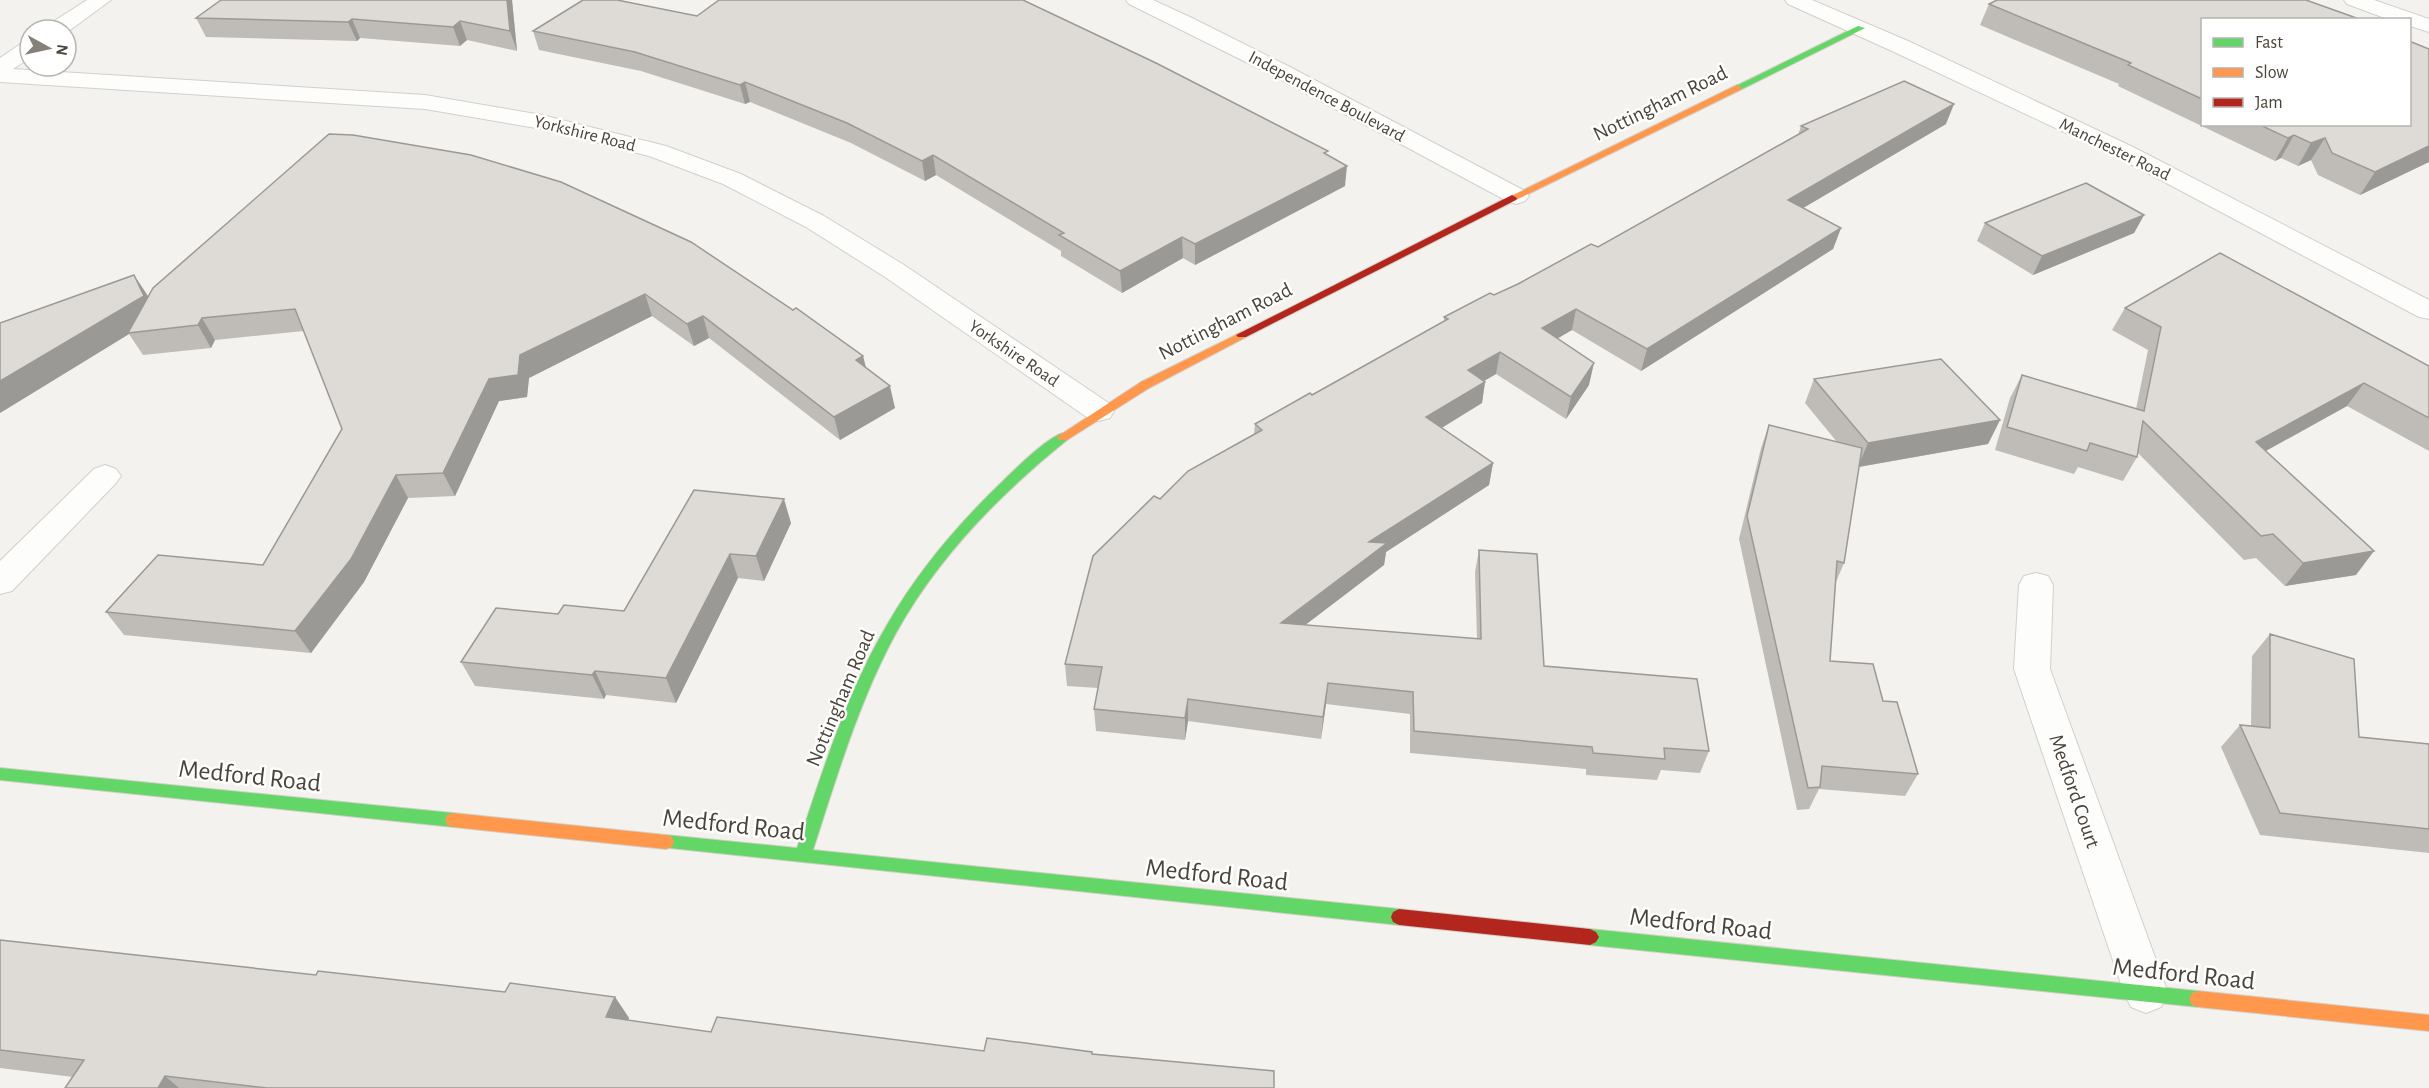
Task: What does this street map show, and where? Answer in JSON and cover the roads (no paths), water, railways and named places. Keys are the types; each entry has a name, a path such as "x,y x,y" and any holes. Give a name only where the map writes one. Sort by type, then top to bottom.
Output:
{"street":[{"path":"74,18 100,0"},
{"name":"Independence Boulevard","path":"1136,0 1193,26 1314,88 1516,196"},
{"name":"Manchester Road","path":"1795,0 1861,28 2125,152 2429,311"},
{"path":"2354,0 2406,18"},
{"path":"2389,12 2414,0"},
{"path":"2411,20 2429,26"},
{"name":"Nottingham Road","path":"802,855 836,756 877,658 911,598 970,524 1023,470 1058,441 1099,411 1145,385 1516,196 1861,28"},
{"path":"0,68 18,56"},
{"name":"Yorkshire Road","path":"0,75 425,102 513,116 646,148 731,179 807,216 880,261 1099,411"},
{"path":"0,582 105,476"},
{"name":"Medford Court","path":"2036,585 2032,669 2146,993"},
{"name":"Medford Road","path":"0,774 2429,1023"}]}
